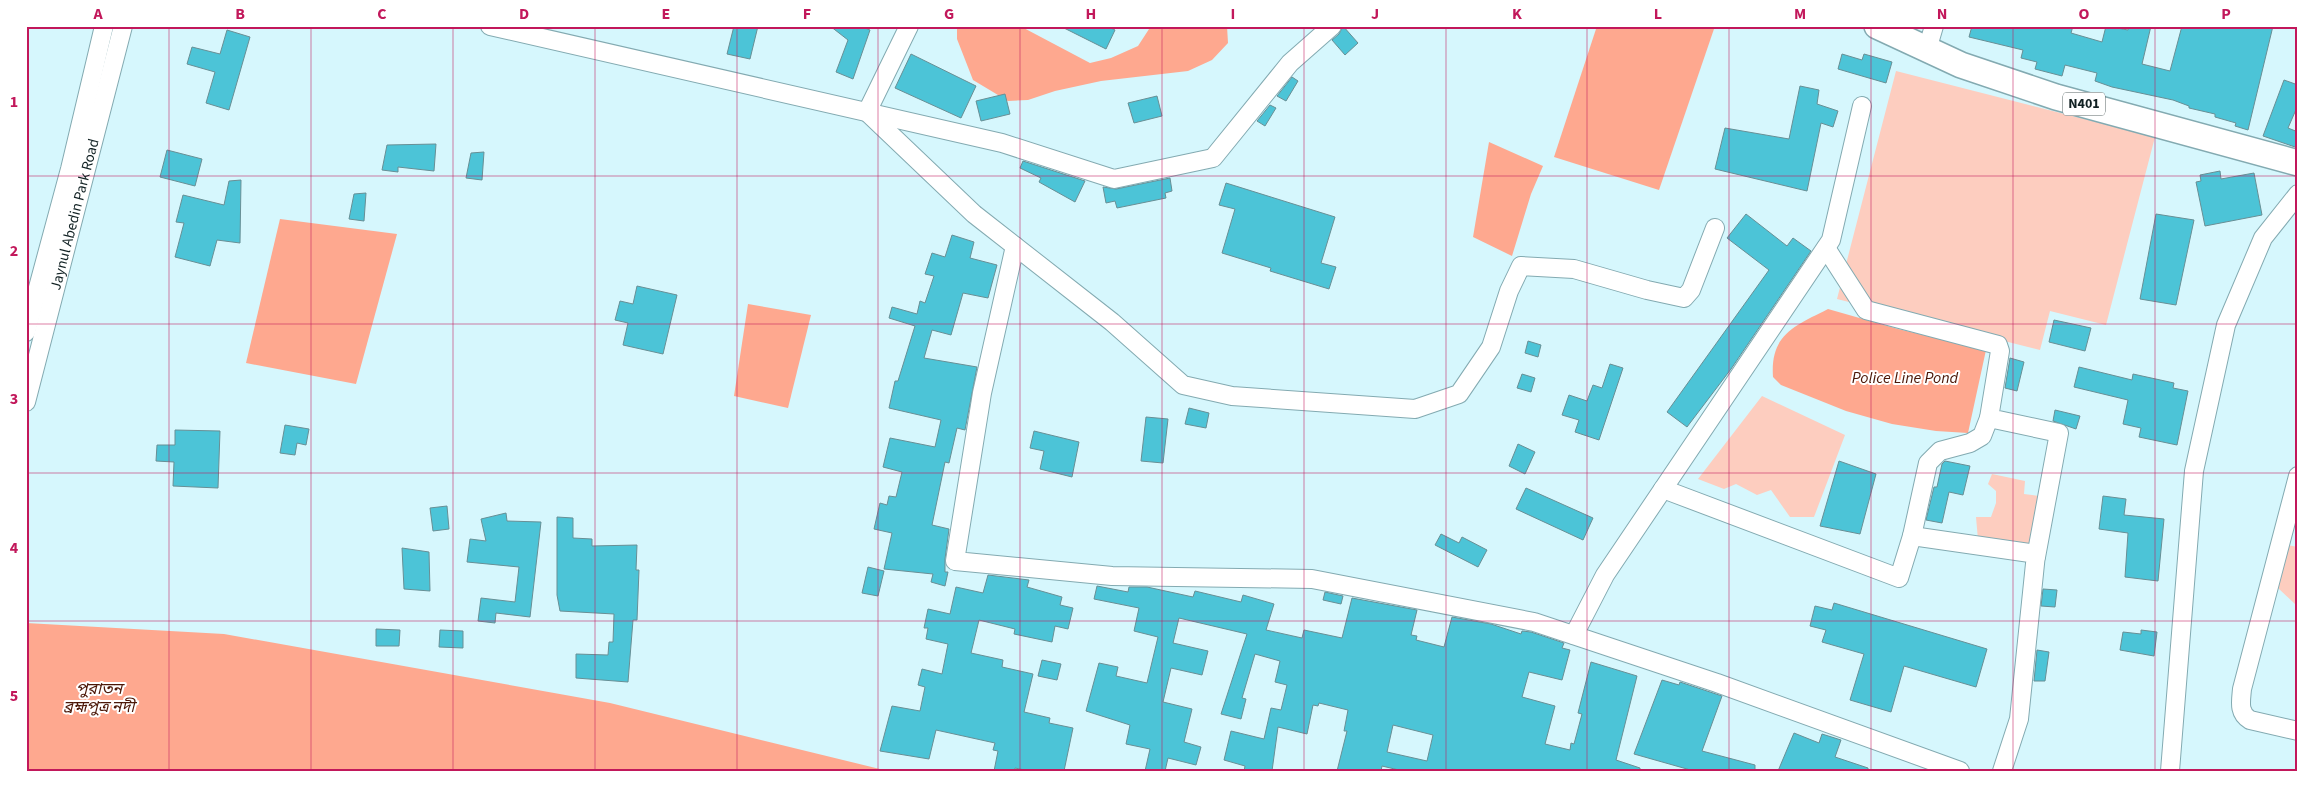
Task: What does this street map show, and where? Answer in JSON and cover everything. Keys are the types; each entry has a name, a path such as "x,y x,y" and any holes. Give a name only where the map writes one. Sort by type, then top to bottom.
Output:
{"highway":[{"name":"N401","path":"1877,26 1931,38 1961,65 2056,97 2298,163"}],"street":[{"name":"Jaynul Abedin Park Road","path":"26,402 77,171 104,26"},
{"name":"Jaynul Abedin Park Road","path":"26,332 123,26"},
{"path":"490,26 1002,143 1114,179 1213,158 1290,63 1332,26"},
{"path":"867,112 909,26"},
{"path":"1574,635 1605,575 1831,240 1862,106"},
{"path":"867,112 974,214 1112,322 1183,385 1232,396 1415,409 1459,394 1491,347 1509,291 1521,266 1574,269 1647,290 1684,298 1691,290 1715,228"},
{"path":"2170,771 2194,471 2226,325 2263,238 2298,194"},
{"path":"1015,246 982,393 955,561 1112,576 1312,579 1534,622 1717,683 1960,771"},
{"path":"1663,489 1899,578 1912,536 1928,463 1940,451 1970,443 1982,436 1989,418 2000,351 1998,345 1866,310 1826,248"},
{"path":"1989,418 2059,433 2036,557 2019,719 2002,771"},
{"path":"2298,476 2242,689 2240,705 2244,717 2250,720 2298,731"},
{"path":"1912,536 2036,554 2036,557"}],"shaded area":[{"path":"1896,71 2155,137 2106,325 2050,311 2040,350 1837,299"},
{"path":"1762,396 1845,435 1814,517 1790,517 1771,490 1757,495 1736,484 1724,489 1698,479"},
{"path":"1992,474 2025,481 2024,494 2039,496 2028,548 1978,540 1976,517 1991,517 1996,503 1996,491 1988,484"},
{"path":"2287,545 2298,547 2298,652 2295,604 2278,588"}],"water":[{"path":"957,26 1020,26 1090,63 1111,58 1138,46 1151,26 1227,26 1228,43 1212,60 1188,71 1101,81 1055,91 1028,100 1008,101 973,80 957,39"},
{"path":"1597,26 1715,26 1659,190 1554,157"},
{"path":"1489,142 1543,166 1531,194 1512,256 1473,237"},
{"path":"280,219 397,234 356,384 246,363"},
{"path":"748,304 811,315 788,408 734,396"},
{"name":"Police Line Pond","path":"1828,309 1898,329 1986,350 1968,433 1936,431 1892,424 1846,411 1781,385 1773,377 1773,362 1780,341 1795,327"},
{"name":"পুরাতন ব্রহ্মপুত্র নদী","path":"26,623 224,634 610,703 888,771 26,771"}],"building":[{"path":"734,26 758,26 750,59 727,54"},
{"path":"830,26 860,26 870,30 853,79 836,72 848,40"},
{"path":"1060,26 1107,26 1115,30 1106,49"},
{"path":"1343,26 1358,43 1345,55 1332,40 1339,34"},
{"path":"1972,26 2073,26 2071,33 2102,42 2106,26 2128,30 2129,26 2151,26 2142,64 2170,71 2182,26 2273,26 2248,130 2235,126 2236,123 2215,117 2215,114 2189,108 2189,106 2173,100 2112,87 2095,81 2097,73 2065,65 2062,76 2035,69 2037,62 2021,58 2023,50 1969,37"},
{"path":"227,30 250,37 229,110 206,103 215,72 187,64 192,47 220,54"},
{"path":"911,54 976,86 961,118 895,88"},
{"path":"1842,54 1862,60 1864,54 1892,62 1886,83 1838,69"},
{"path":"1292,77 1298,81 1286,101 1277,96"},
{"path":"2284,80 2298,85 2298,105 2288,128 2298,132 2298,148 2263,136"},
{"path":"1800,86 1819,90 1817,104 1838,111 1833,127 1821,123 1807,191 1715,169 1725,128 1789,139"},
{"path":"1005,94 1010,114 981,121 976,101"},
{"path":"1157,96 1162,116 1134,123 1128,103"},
{"path":"1270,105 1276,108 1265,126 1257,121"},
{"path":"436,144 434,171 398,167 398,172 382,170 387,145"},
{"path":"167,150 202,159 195,186 160,177"},
{"path":"484,152 482,180 466,178 471,153"},
{"path":"1023,161 1085,181 1075,202 1039,182 1041,178 1020,168"},
{"path":"2220,171 2221,179 2254,173 2262,215 2205,226 2196,182 2201,181 2200,175"},
{"path":"1170,178 1172,191 1165,193 1166,198 1117,208 1115,201 1106,203 1103,187 1116,189"},
{"path":"241,180 240,243 217,240 210,266 175,257 184,223 176,222 183,195 224,205 229,181"},
{"path":"1226,183 1335,217 1321,263 1336,267 1329,289 1270,271 1271,268 1222,253 1235,209 1219,205"},
{"path":"366,193 364,221 349,219 354,194"},
{"path":"1746,214 1787,246 1793,238 1811,251 1731,369 1687,427 1667,412 1769,270 1727,238"},
{"path":"2156,214 2194,220 2176,305 2140,299"},
{"path":"952,235 974,242 970,258 997,265 988,298 963,293 951,335 932,330 924,358 977,367 965,430 957,428 949,463 945,462 932,525 949,529 945,559 945,572 948,572 945,586 931,582 933,574 884,569 892,533 874,529 880,503 887,505 889,496 896,497 902,472 883,467 890,438 935,447 941,420 889,408 895,381 898,381 915,326 889,318 892,307 917,314 920,301 925,303 934,276 925,274 932,253 945,257"},
{"path":"637,286 677,295 663,354 623,345 628,323 615,320 620,301 633,304"},
{"path":"2054,320 2091,328 2085,351 2049,342"},
{"path":"1528,341 1541,345 1538,357 1525,353"},
{"path":"2010,358 2024,362 2017,391 2005,388"},
{"path":"1610,364 1623,368 1599,440 1575,432 1579,420 1562,415 1569,395 1587,401 1593,385 1602,388"},
{"path":"2079,367 2132,380 2133,374 2174,383 2173,388 2188,391 2177,445 2139,437 2141,428 2123,424 2128,400 2074,387"},
{"path":"1522,374 1535,378 1531,392 1517,388"},
{"path":"1189,408 1209,413 1206,428 1185,424"},
{"path":"2055,410 2080,416 2076,429 2053,421"},
{"path":"1146,417 1168,419 1163,463 1141,461"},
{"path":"285,425 309,429 306,445 297,443 295,455 280,453"},
{"path":"175,430 220,431 218,488 173,486 174,462 156,461 157,445 175,445"},
{"path":"1034,431 1079,442 1072,477 1040,469 1044,451 1030,448"},
{"path":"1518,444 1535,452 1525,474 1509,466"},
{"path":"1839,461 1876,474 1860,534 1820,526"},
{"path":"1945,461 1970,466 1963,495 1949,492 1942,523 1926,520 1934,487 1937,487 1942,464"},
{"path":"1526,488 1593,518 1583,540 1516,509"},
{"path":"2103,496 2126,499 2124,515 2164,519 2158,581 2125,577 2128,533 2099,529"},
{"path":"447,506 449,529 433,531 430,508"},
{"path":"506,513 507,521 541,522 530,617 496,613 495,623 478,621 481,598 515,602 519,567 467,562 470,539 486,541 481,519"},
{"path":"557,517 573,518 573,538 592,539 592,546 637,545 636,570 639,570 637,620 633,620 628,682 576,678 576,654 608,655 609,642 613,642 614,614 560,611 557,595"},
{"path":"1441,534 1459,543 1462,537 1487,550 1478,567 1435,545"},
{"path":"402,548 429,552 430,591 404,589"},
{"path":"868,567 884,571 878,596 862,593"},
{"path":"988,575 1029,580 1027,587 1062,597 1060,605 1073,608 1068,629 1055,626 1052,642 1014,634 1015,629 979,620 971,653 1003,660 1002,667 1033,674 1024,712 1050,718 1049,723 1073,728 1064,771 1029,771 1015,768 1015,771 994,771 998,751 993,750 995,743 936,730 929,759 880,751 892,706 920,711 925,687 918,685 922,669 942,674 948,644 926,639 928,628 924,628 928,609 950,614 956,587 983,593"},
{"path":"1097,586 1128,592 1129,587 1147,587 1193,597 1195,591 1241,602 1243,595 1274,604 1266,630 1302,638 1304,630 1342,638 1352,598 1417,610 1411,635 1417,636 1416,640 1444,647 1452,617 1491,624 1521,634 1522,631 1531,632 1564,643 1562,648 1570,650 1562,680 1529,672 1522,697 1555,706 1545,744 1570,750 1571,743 1574,744 1582,714 1578,713 1591,662 1637,676 1616,760 1640,768 1640,771 1403,771 1382,766 1381,771 1337,771 1347,731 1344,731 1348,710 1319,703 1318,706 1313,705 1307,734 1278,727 1272,771 1244,771 1245,766 1224,760 1231,731 1264,739 1271,708 1281,710 1287,685 1275,682 1280,661 1255,654 1242,698 1246,699 1241,719 1221,714 1247,634 1179,618 1173,643 1208,651 1202,675 1171,668 1163,702 1192,709 1184,742 1201,747 1196,765 1168,758 1165,771 1145,771 1150,749 1126,744 1130,725 1086,711 1099,663 1118,667 1116,676 1147,683 1158,637 1134,631 1139,608 1094,599","holes":["1393,725 1433,735 1427,761 1387,752"]},
{"path":"2043,589 2057,590 2055,607 2041,606"},
{"path":"1325,592 1343,596 1341,604 1323,600"},
{"path":"1834,603 1987,649 1976,687 1904,666 1891,712 1850,700 1864,654 1822,642 1826,630 1810,626 1815,606 1832,610"},
{"path":"376,629 400,630 399,646 376,646"},
{"path":"440,630 463,631 463,648 439,647"},
{"path":"2141,630 2157,632 2154,656 2120,650 2123,632 2141,634"},
{"path":"2037,650 2049,652 2045,681 2034,681"},
{"path":"1042,660 1061,664 1057,680 1038,676"},
{"path":"1662,680 1679,685 1680,682 1722,696 1702,751 1755,765 1755,771 1694,771 1634,754"},
{"path":"1794,733 1819,743 1822,734 1841,740 1835,757 1868,768 1868,771 1778,771"}]}
